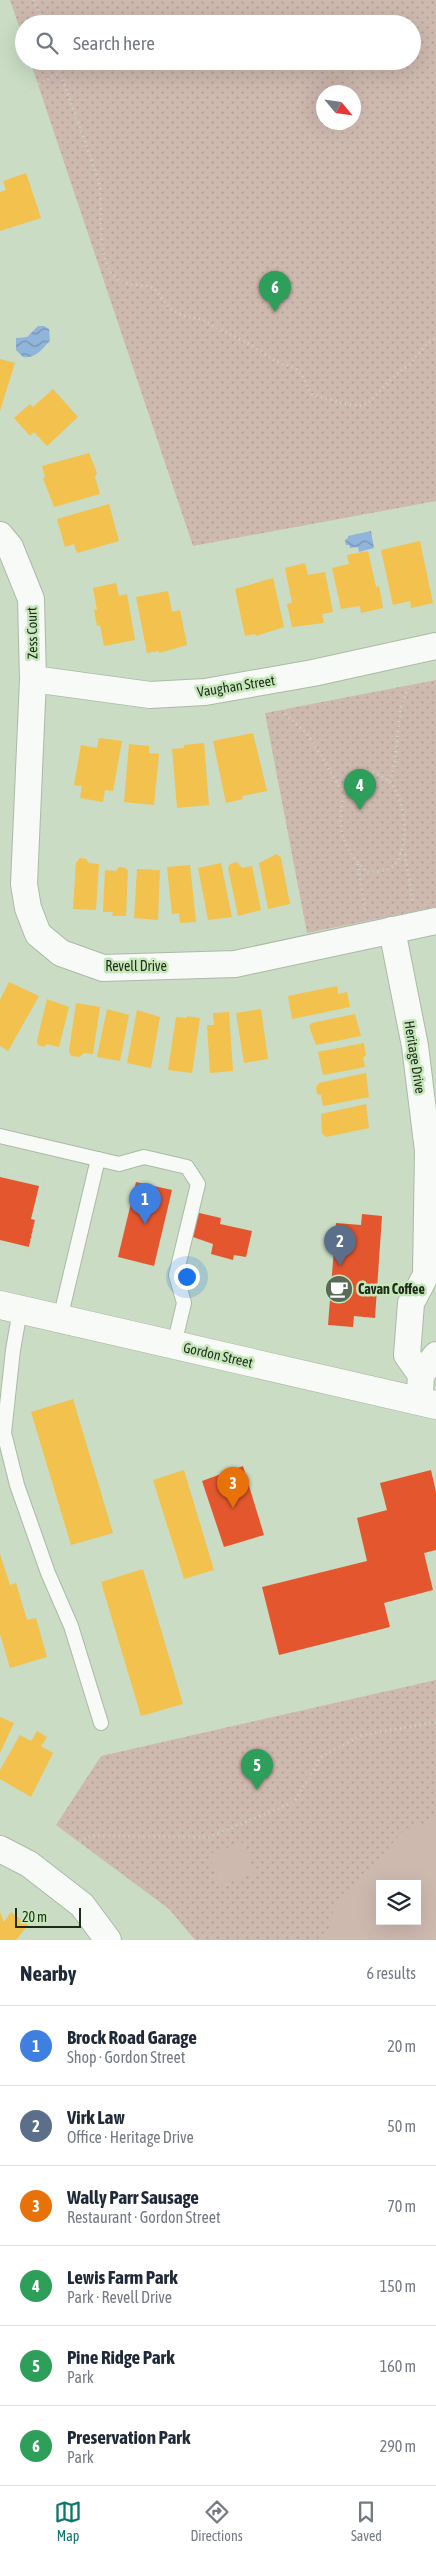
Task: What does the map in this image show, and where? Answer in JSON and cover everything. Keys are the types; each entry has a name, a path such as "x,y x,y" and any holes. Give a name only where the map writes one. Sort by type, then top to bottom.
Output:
{"main road":[{"name":"Gordon Street","path":"10,1308 427,1404"}],"street":[{"name":"Zess Court","path":"0,535 10,547 31,599 33,679"},
{"name":"Vaughan Street","path":"33,679 150,695 205,692 313,673 436,646"},
{"name":"Revell Drive","path":"33,679 24,884 28,908 38,934 61,953 103,968 234,964 427,923"},
{"name":"Heritage Drive","path":"381,932 415,1046 428,1151 431,1284 411,1303 407,1355 428,1365 427,1404"},
{"path":"0,1849 29,1864 82,1905 108,1940"}],"lane":[{"path":"0,1136 119,1164 144,1157 187,1167 198,1184 176,1275 184,1303 174,1345"},
{"path":"60,1319 98,1159"},
{"path":"10,1308 13,1350 4,1433 17,1485 48,1573 70,1626 101,1724"}],"path":[{"path":"34,0 40,15"},
{"path":"0,107 60,72 99,181 102,196 99,218 104,257 111,272 120,281 154,288 169,308 184,316 200,319 253,346 275,361 295,368 302,374 308,389 313,395 350,405 368,404 397,374 410,364 427,344 436,338"},
{"path":"389,781 393,773 397,730 402,702 409,688 409,678"},
{"path":"283,704 286,715 308,735 339,786 346,793"},
{"path":"358,863 367,872 378,872 393,866 400,853 404,835 404,810 389,781 373,772 359,776 352,782 346,793 342,816 343,838 358,863 381,932"},
{"path":"400,853 405,855 427,923"},
{"path":"0,1171 45,1182 25,1268"},
{"path":"0,1244 29,1250"},
{"path":"57,1852 92,1836 209,1838 294,1802 322,1756 363,1735 436,1722"}],"shaded area":[{"path":"10,0 436,0 436,501 193,546 33,70 421,70 421,15 15,15"},
{"path":"436,680 436,907 307,933 265,713"},
{"path":"436,1680 436,1940 195,1940 169,1909 56,1825 101,1756"},
{"path":"436,1820 436,1940 326,1940 333,1911 405,1829"},
{"path":"245,1842 254,1874 219,1885 209,1854"}],"water":[{"path":"38,326 44,326 49,329 50,341 36,355 23,357 16,350 16,338 27,337"},
{"path":"371,531 374,548 359,552 358,547 350,548 349,545 346,545 345,540 348,536"}],"building: Homes":[{"path":"26,173 41,218 0,231 0,192 6,190 3,181"},
{"path":"0,359 15,363 0,411"},
{"path":"53,389 78,417 47,446 34,432 30,436 14,418 30,404 33,407"},
{"path":"89,453 97,473 95,477 100,494 54,507 43,478 45,477 42,466"},
{"path":"109,504 119,541 77,553 74,544 65,547 57,519"},
{"path":"420,541 433,603 411,608 410,601 393,605 381,550"},
{"path":"368,551 376,587 379,586 383,608 361,613 360,606 341,609 332,568 349,564 347,555"},
{"path":"305,563 308,575 325,572 333,612 322,614 324,623 292,627 287,604 292,603 285,568"},
{"path":"273,578 284,627 256,636 255,634 245,636 235,589"},
{"path":"116,583 119,596 127,594 135,640 104,646 100,625 97,626 94,610 97,610 93,588"},
{"path":"168,591 172,612 180,610 187,645 159,653 159,651 147,653 136,597"},
{"path":"253,733 267,791 242,796 243,799 226,803 213,741"},
{"path":"99,738 122,741 113,791 105,790 103,802 80,798 82,786 74,785 81,745 97,748"},
{"path":"204,743 209,805 177,808 172,749 184,748 184,745"},
{"path":"129,744 149,746 149,753 159,754 154,805 124,802"},
{"path":"277,854 281,858 290,904 268,909 259,863"},
{"path":"80,858 86,859 89,863 99,864 96,910 73,909 76,863"},
{"path":"237,862 242,868 252,866 261,910 238,916 228,868 230,864"},
{"path":"221,863 232,917 208,920 198,868"},
{"path":"190,865 196,922 180,923 179,913 172,914 167,867"},
{"path":"119,867 126,868 128,871 126,916 112,916 113,912 103,912 105,870 116,871"},
{"path":"137,869 160,870 158,920 134,918"},
{"path":"9,982 39,996 8,1051 0,1046 0,1000"},
{"path":"337,986 338,994 347,992 350,1007 292,1019 288,996"},
{"path":"47,999 69,1007 59,1047 47,1044 44,1047 38,1045 37,1041"},
{"path":"76,1003 100,1007 93,1054 84,1053 79,1057 71,1056 69,1051"},
{"path":"107,1009 129,1015 120,1061 97,1057"},
{"path":"261,1009 268,1059 244,1063 236,1013"},
{"path":"137,1010 160,1017 151,1068 127,1063"},
{"path":"229,1012 233,1071 210,1073 207,1025 214,1025 213,1013"},
{"path":"355,1014 361,1036 316,1045 309,1026 312,1023"},
{"path":"187,1016 200,1018 192,1073 168,1070 176,1017 187,1018"},
{"path":"364,1043 366,1056 363,1057 365,1067 323,1075 318,1052"},
{"path":"366,1073 369,1097 323,1106 321,1095 317,1094 316,1087 319,1083"},
{"path":"366,1104 369,1128 326,1137 322,1134 321,1114"},
{"path":"73,1399 113,1533 71,1545 31,1412"},
{"path":"184,1470 214,1570 184,1579 153,1480"},
{"path":"0,1554 10,1585 16,1583 27,1620 36,1618 47,1657 10,1668 0,1634"},
{"path":"143,1569 183,1704 141,1716 101,1582"},
{"path":"0,1717 14,1723 0,1753"},
{"path":"37,1731 47,1737 41,1746 53,1753 31,1797 0,1779 0,1770 20,1735 31,1741"},
{"path":"0,1912 4,1922 11,1912 28,1925 16,1940 0,1940"}],"building: Shops":[{"path":"0,1177 39,1186 31,1219 35,1220 29,1247 0,1240"},
{"path":"136,1182 172,1190 154,1266 118,1257"},
{"path":"195,1212 221,1218 220,1224 252,1231 246,1257 234,1255 233,1260 211,1254 213,1244 190,1236"},
{"path":"362,1214 382,1216 375,1318 354,1316 353,1327 328,1325 336,1223 361,1225"},
{"path":"243,1466 264,1535 224,1547 202,1481"},
{"path":"431,1470 436,1492 436,1550 424,1553 433,1590 384,1603 390,1627 279,1655 262,1587 367,1561 357,1518 387,1510 380,1483"}],"place":[{"name":"Preservation Park","path":"275,312"},
{"name":"Lewis Farm Park","path":"360,810"},
{"name":"Brock Road Garage","path":"145,1224"},
{"name":"Virk Law","path":"340,1266"},
{"name":"Cavan Coffee","path":"339,1289"},
{"name":"Wally Parr Sausage","path":"233,1508"},
{"name":"Pine Ridge Park","path":"257,1790"}]}
